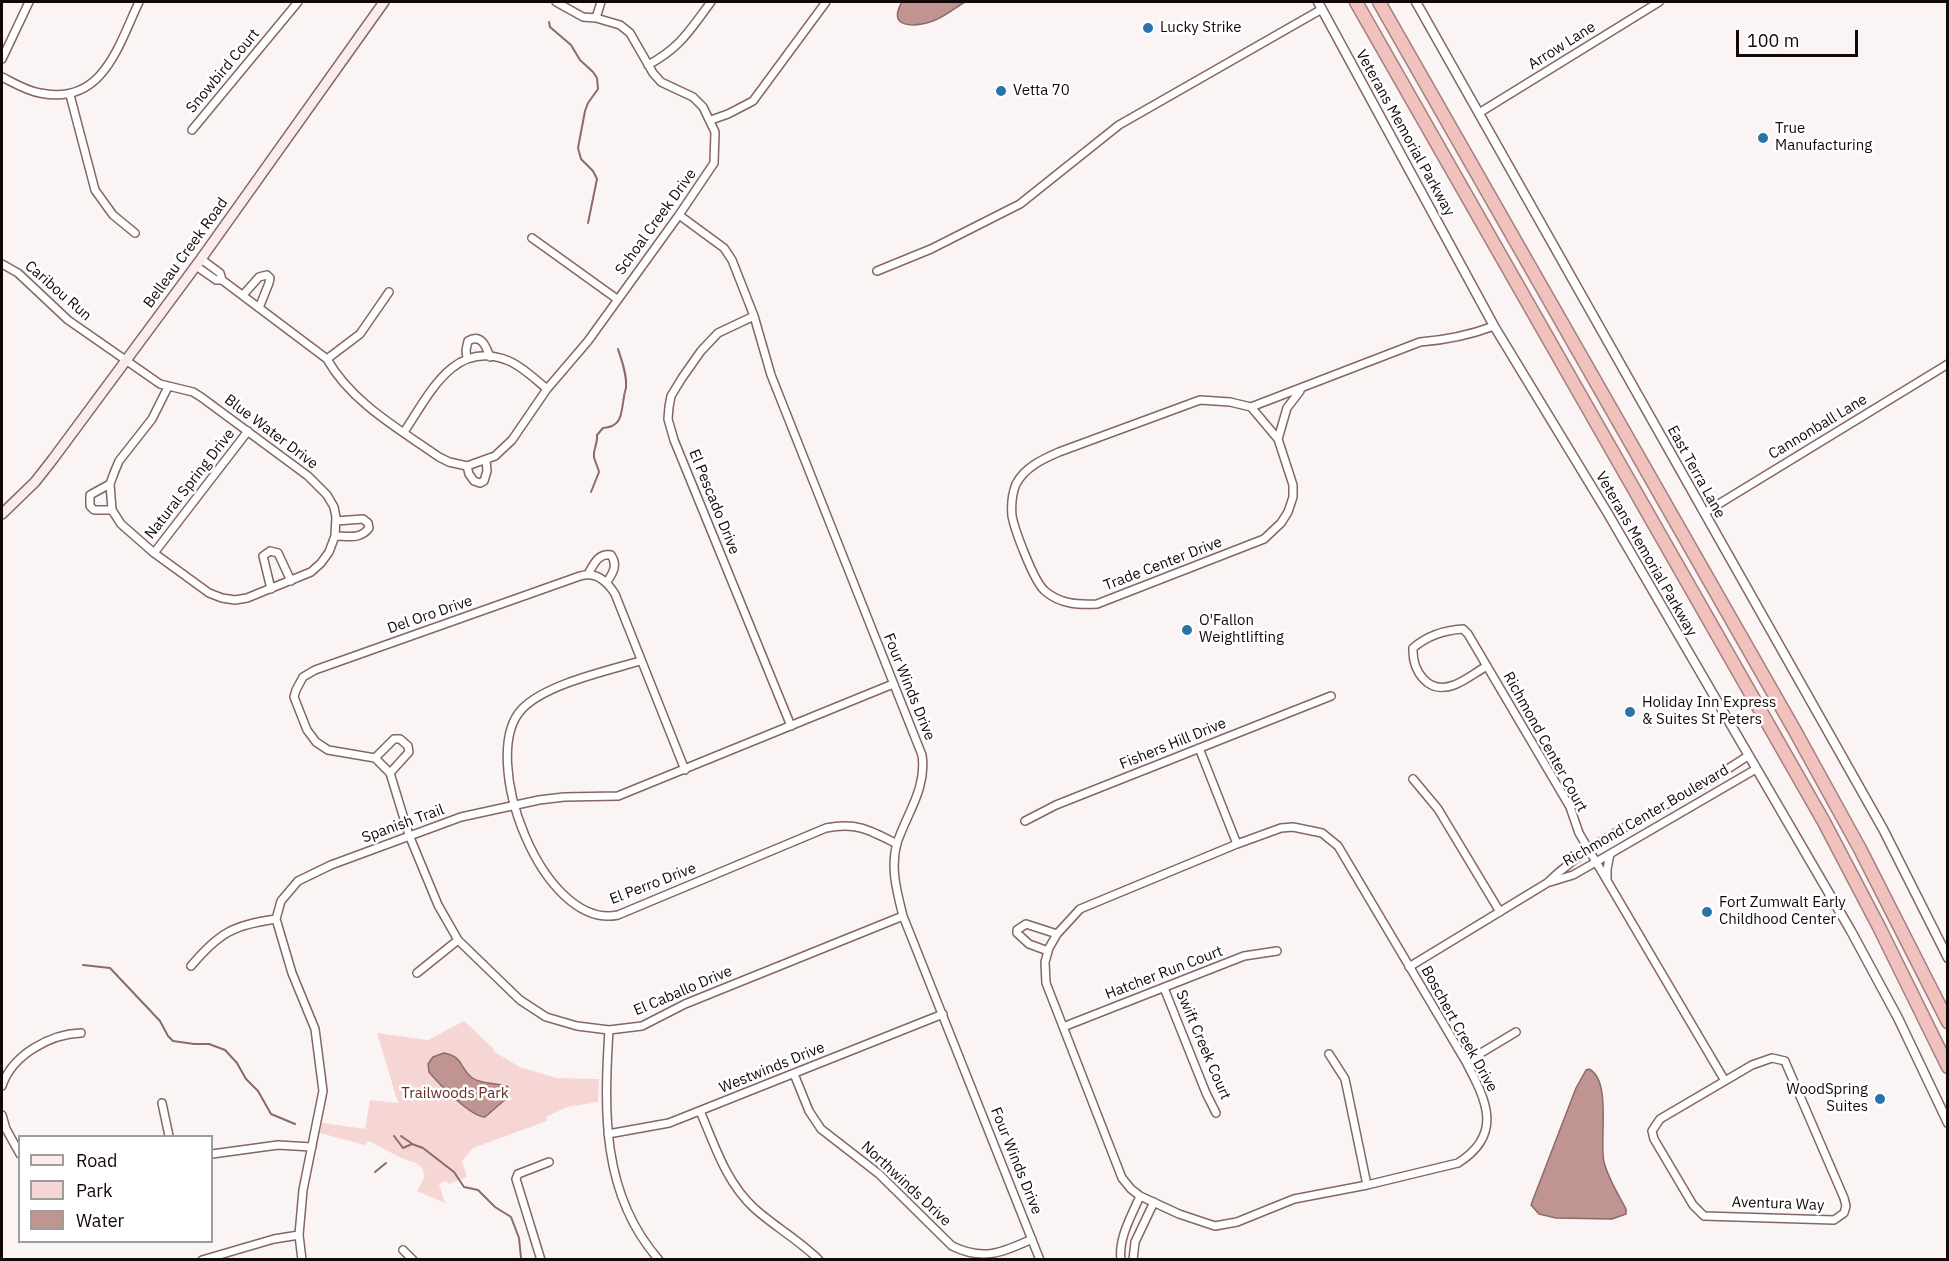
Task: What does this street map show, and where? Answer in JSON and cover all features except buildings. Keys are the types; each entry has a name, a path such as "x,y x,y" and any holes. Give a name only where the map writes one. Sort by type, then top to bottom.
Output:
{"highway":[{"path":"1356,2 1824,822 1879,927 1947,1067"},
{"path":"1379,2 1795,731 1860,849 1947,1022"}],"main road":[{"name":"Belleau Creek Road","path":"2,514 41,474 198,262 384,2"}],"street":[{"path":"2,59 29,2"},
{"path":"2,77 40,93 70,95 86,88 108,68 139,2"},
{"name":"Snowbird Court","path":"192,130 298,2"},
{"name":"Schoal Creek Drive","path":"198,262 220,273 222,280 327,359 335,373 363,402 439,457 467,466 495,456 512,440 547,389 588,341 714,163 715,132 703,107 693,97 661,82 648,65 630,33 620,25 583,17 556,2"},
{"path":"596,18 601,2"},
{"path":"648,65 669,53 682,41 711,2"},
{"path":"711,120 753,101 826,2"},
{"name":"East Terra Lane","path":"1416,2 1883,829 1947,958"},
{"name":"Arrow Lane","path":"1479,113 1659,2"},
{"path":"877,271 933,248 1020,204 1119,125 1320,5"},
{"name":"Veterans Memorial Parkway","path":"1320,5 1494,326 1607,512 1878,980 1947,1123"},
{"path":"70,95 95,190 113,215 135,233"},
{"name":"Four Winds Drive","path":"679,215 724,248 732,260 754,316 771,375 922,755 924,766 920,789 897,844 894,884 903,916 1040,1260"},
{"path":"532,238 617,299"},
{"name":"Caribou Run","path":"2,264 18,273 68,320 126,359"},
{"path":"243,295 259,277 267,275 270,283 259,308"},
{"path":"327,359 360,334 389,292"},
{"name":"El Pescado Drive","path":"754,316 718,333 701,351 671,396 668,419 674,440 791,726"},
{"path":"1251,408 1420,342 1440,341 1472,334 1494,326"},
{"path":"467,359 468,341 472,338 483,341 490,357"},
{"path":"404,432 446,372 467,359 490,357 511,362 547,389"},
{"name":"Blue Water Drive","path":"126,359 168,387 193,392 318,484 334,507 335,536 329,552 310,572 247,598 235,600 222,598 209,593 154,553 131,534 112,510 110,484 119,462 152,419 168,387"},
{"name":"Cannonball Lane","path":"1704,513 1947,364"},
{"path":"1278,440 1287,408 1301,389"},
{"name":"Trade Center Drive","path":"1200,400 1230,402 1251,408 1278,440 1293,485 1293,497 1281,523 1264,539 1097,604 1067,603 1045,591 1039,584 1017,532 1012,517 1012,506 1014,490 1025,472 1039,461 1200,400"},
{"name":"Natural Spring Drive","path":"154,553 248,431"},
{"name":"Schoal Creek Drive","path":"467,466 474,481 480,483 486,476 486,460"},
{"name":"Blue Water Drive","path":"110,484 90,495 88,500 94,510 112,510"},
{"path":"335,536 357,537 363,535 369,528 368,523 363,519 336,521"},
{"path":"271,589 263,556 270,551 278,553 291,580"},
{"name":"Del Oro Drive","path":"375,758 328,750 316,742 307,730 294,697 303,677 315,670 588,574 602,555 611,555 614,560 615,569 607,582"},
{"path":"588,574 600,576 615,594 685,770"},
{"path":"1451,629 1463,629 1487,666 1454,685 1443,688 1432,686 1421,678 1413,655 1413,648 1422,640 1451,629"},
{"name":"El Perro Drive","path":"640,661 560,686 531,700 514,721 509,741 508,763 514,805 533,854 552,882 571,902 585,912 597,915 618,915 826,828 841,825 864,827 897,844"},
{"name":"Richmond Center Court","path":"1487,666 1570,807 1579,833 1596,862"},
{"name":"Spanish Trail","path":"276,920 281,900 298,881 331,865 409,835 461,817 514,805 564,797 618,796 893,684"},
{"name":"Fishers Hill Drive","path":"1025,821 1056,805 1331,696"},
{"path":"375,758 394,740 400,739 405,742 409,752 390,772"},
{"path":"1199,748 1238,844"},
{"name":"Richmond Center Boulevard","path":"1548,883 1566,865 1588,849 1707,782 1748,756"},
{"name":"El Caballo Drive","path":"375,758 390,772 409,835 438,905 458,940 520,1000 546,1017 577,1026 609,1030 642,1026 685,1004 903,916"},
{"name":"Richmond Center Boulevard","path":"1409,967 1548,883 1573,875 1756,769"},
{"path":"1413,778 1438,809 1500,912"},
{"name":"Boschert Creek Drive","path":"1293,826 1322,833 1338,846 1466,1062 1484,1097 1487,1114 1485,1129 1476,1148 1458,1163 1367,1185 1294,1199 1224,1225 1205,1224 1140,1196 1131,1189 1115,1165 1046,984 1045,962 1057,934 1080,909 1238,844 1281,828 1293,826"},
{"path":"1607,881 1610,854"},
{"path":"1596,862 1725,1081"},
{"path":"191,966 210,944 231,930 254,922 276,920 292,973 315,1029 321,1059 323,1091 303,1190 299,1235 302,1260"},
{"path":"1048,951 1022,939 1017,930 1026,924 1057,934"},
{"path":"417,973 458,940"},
{"name":"Hatcher Run Court","path":"1063,1027 1244,956 1277,951"},
{"name":"Swift Creek Court","path":"1164,988 1216,1113"},
{"name":"Westwinds Drive","path":"608,1134 669,1123 700,1112 943,1014"},
{"path":"609,1030 605,1088 612,1169 626,1208 643,1240 658,1260"},
{"path":"1466,1062 1516,1032"},
{"path":"2,1086 3,1076 14,1062 40,1045 66,1033 81,1033"},
{"path":"1329,1054 1345,1079 1367,1185"},
{"name":"Aventura Way","path":"1772,1058 1785,1061 1844,1198 1846,1206 1840,1217 1834,1220 1704,1216 1698,1212 1654,1139 1652,1131 1659,1119 1725,1081 1763,1060 1772,1058"},
{"name":"Northwinds Drive","path":"794,1074 809,1112 821,1129 879,1174 952,1246 964,1253 991,1256 1032,1239"},
{"path":"162,1103 169,1135"},
{"path":"700,1112 733,1185 756,1209 802,1243 819,1260"},
{"path":"2,1115 6,1129 18,1150"},
{"path":"213,1154 278,1145 312,1147"},
{"path":"541,1260 516,1179 518,1174 549,1162"},
{"path":"1121,1260 1120,1253 1127,1226 1140,1196"},
{"path":"1132,1260 1135,1242 1154,1202"},
{"path":"202,1260 274,1239 299,1235"},
{"path":"403,1250 413,1260"}],"green space":[{"name":"Trailwoods Park","path":"464,1021 494,1049 493,1051 523,1069 556,1078 599,1079 598,1102 567,1107 546,1117 547,1121 473,1148 462,1161 467,1177 449,1184 446,1181 439,1184 445,1203 417,1191 425,1176 422,1168 416,1163 401,1158 369,1141 365,1145 320,1133 322,1123 365,1129 370,1100 398,1103 377,1033 428,1040"}],"water":[{"path":"902,2 965,2 937,19 911,25 900,21 898,17"},
{"path":"444,1053 455,1057 475,1080 508,1087 507,1098 485,1117 472,1112 447,1092 429,1072 428,1064 433,1057"},
{"path":"1589,1069 1596,1075 1603,1097 1604,1162 1626,1209 1626,1214 1612,1219 1556,1218 1539,1214 1531,1205 1576,1088 1586,1070"}],"waterway":[{"path":"549,22 550,27 571,45 580,60 597,78 598,89 585,111 578,148 581,159 593,171 597,179 588,223"},
{"path":"591,492 599,472 594,457 597,435 603,428 618,422 626,388 624,368 618,349"},
{"path":"83,965 110,968 160,1021 173,1041 209,1044 225,1050 237,1063 246,1079 258,1091 271,1114 295,1124"},
{"path":"394,1136 403,1148 412,1144 423,1148 454,1172 464,1187 478,1190 495,1207 511,1217 519,1238 521,1258"},
{"path":"401,1136 411,1143"},
{"path":"375,1172 386,1163"}],"place":[{"name":"Lucky Strike","path":"1148,28"},
{"name":"Vetta 70","path":"1001,91"},
{"name":"True Manufacturing","path":"1763,138"},
{"name":"O'Fallon Weightlifting","path":"1187,630"},
{"name":"Holiday Inn Express & Suites St Peters","path":"1630,712"},
{"name":"Fort Zumwalt Early Childhood Center","path":"1707,912"},
{"name":"WoodSpring Suites","path":"1880,1099"}]}
